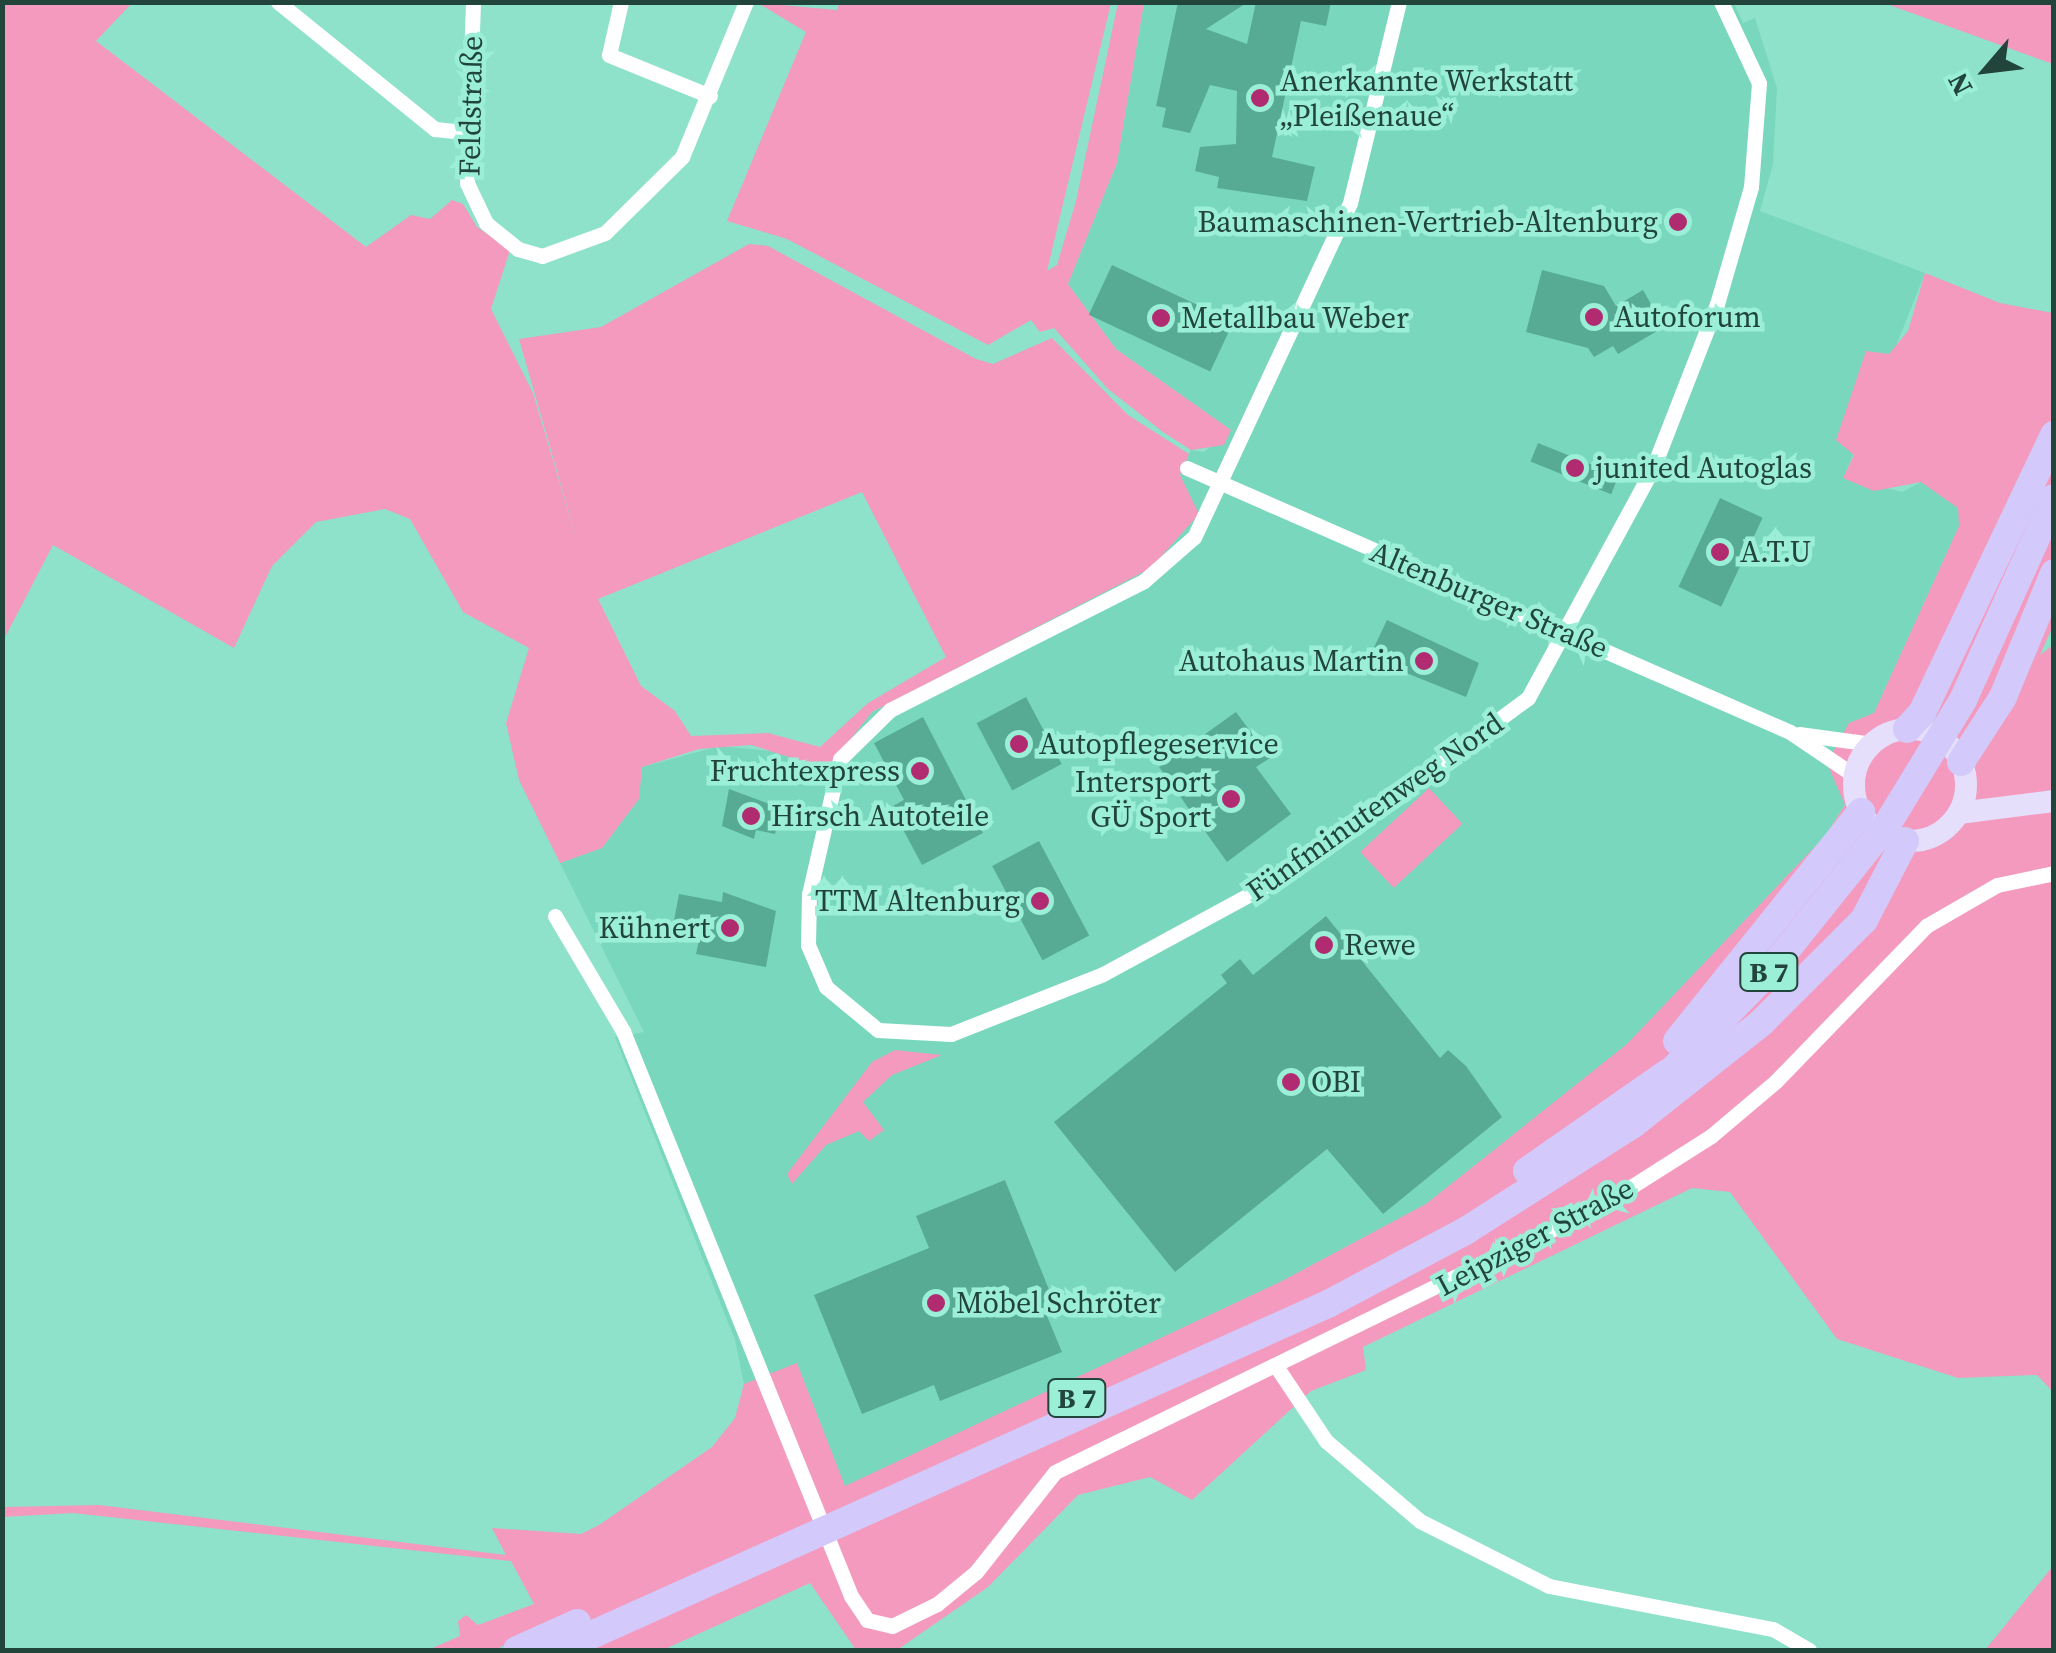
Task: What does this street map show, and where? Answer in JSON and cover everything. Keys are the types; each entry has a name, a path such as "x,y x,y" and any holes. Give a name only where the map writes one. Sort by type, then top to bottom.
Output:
{"highway":[{"path":"1907,729 1922,713 2054,435"},
{"name":"B 7","path":"558,1650 1328,1304 1560,1170 1669,1072 1772,968 1859,863 1962,700 2054,498"},
{"path":"1963,772 2003,698 2054,574"},
{"path":"1616,1106 1724,987 1861,812"},
{"path":"1560,1170 1681,1089 1794,993 1864,920 1904,841"},
{"name":"B 7","path":"517,1650 1340,1278 1495,1191 1669,1072"}],"main road":[{"path":"1907,729 1933,734 1963,772 2047,802 1959,812 1930,838 1904,841 1884,835 1861,812 1854,776 1872,744 1907,729"},
{"path":"1959,812 1963,772"}],"street":[{"path":"278,2 434,129 466,132"},
{"name":"Feldstraße","path":"473,2 466,132 474,207 518,249 564,254 606,233 682,157 710,96"},
{"path":"621,2 608,55 710,96 746,2"},
{"name":"Fünfminutenweg Nord","path":"1399,2 1350,203 1223,486 1194,536 1144,581 890,710 853,738 832,780 806,919 818,972 853,1016 893,1035 951,1034 1041,1002 1223,912 1296,869 1515,710 1569,634 1653,468 1717,304 1751,187 1759,83 1721,2"},
{"name":"Altenburger Straße","path":"1187,468 1790,732 1854,776"},
{"name":"Altenburger Straße","path":"1790,732 1872,744"},
{"name":"Leipziger Straße","path":"555,916 623,1031 838,1564 867,1620 892,1626 916,1617 976,1572 1055,1472 1278,1368 1650,1176 1776,1081 1926,926 1997,884 2054,873"},
{"path":"1278,1368 1326,1441 1420,1520 1549,1586 1774,1629 1808,1650"}],"shaded area":[{"path":"840,2 1111,3 1047,271 1057,265 1076,201 1118,3 1144,3 1117,163 1068,284 1116,349 1231,430 1224,445 1191,450 1163,432 1108,389 1054,328 1040,332 1031,320 988,345 787,239 727,221 806,32 758,3 837,10"},
{"path":"2,3 132,3 96,41 366,247 411,215 430,219 452,200 463,204 477,227 510,250 491,309 533,393 578,544 519,339 601,327 749,244 768,246 976,359 993,364 1052,338 1128,415 1189,454 1180,475 1199,514 1151,568 872,712 827,769 751,745 699,749 642,767 639,799 602,848 560,863 519,780 506,723 529,648 463,612 410,519 385,509 316,522 272,566 234,648 53,545 3,641","holes":["862,492 946,657 868,703 820,747 768,733 691,736 675,711 641,686 598,599"]},
{"path":"1144,3 1734,3 1743,23 1755,18 1777,88 1773,164 1760,211 1925,273 1844,477 1902,492 1921,482 1959,508 1959,526 1874,713 1849,723 1839,778 1845,804 1825,836 1627,1045 1426,1204 1282,1281 845,1487 797,1364 744,1384 735,1340 615,1037 644,1032 560,863 602,848 639,799 642,767 720,746 834,757 872,712 1004,645 1193,511 1180,475 1191,450 1204,452 1231,430 1116,349 1068,284 1117,163"},
{"path":"1884,3 2053,3 2053,64"},
{"path":"1925,273 2000,303 2053,313 2054,624 2040,655 2053,645 2053,1392 2037,1375 1958,1378 1837,1339 1730,1192 1692,1188 1363,1347 1366,1370 1311,1391 1192,1500 1150,1477 1078,1495 988,1587 897,1650 856,1650 810,1583 663,1650 559,1650 546,1627 494,1650 428,1650 460,1636 458,1621 466,1615 478,1625 534,1604 511,1561 73,1513 3,1517 3,1507 99,1505 506,1555 492,1528 581,1534 599,1525 712,1447 735,1418 744,1384 797,1363 845,1486 1282,1281 1426,1204 1627,1044 1825,836 1845,805 1827,763 1849,723 1874,713 1959,526 1958,508 1921,482 1874,491 1843,478 1854,455 1836,440 1866,351 1889,354 1908,331"},
{"path":"1429,788 1462,824 1394,888 1360,852"},
{"path":"895,1050 942,1055 892,1075 863,1102 884,1130 869,1141 859,1131 826,1145 792,1184 787,1174 872,1062"},
{"path":"2053,1566 2053,1650 1985,1650 2007,1623"}],"building":[{"name":"Anerkannte Werkstatt „Pleißenaue“","path":"1178,2 1248,2 1206,29 1247,44 1256,2 1331,2 1326,26 1301,21 1272,157 1315,167 1307,201 1217,188 1219,177 1195,171 1200,147 1236,144 1237,91 1210,85 1190,133 1162,127 1166,108 1156,106"},
{"name":"Metallbau Weber","path":"1112,265 1233,322 1210,371 1089,315"},
{"name":"Autoforum","path":"1542,270 1604,286 1616,306 1643,290 1664,327 1618,354 1613,346 1594,357 1588,348 1526,332"},
{"name":"junited Autoglas","path":"1538,443 1619,476 1611,494 1531,462"},
{"name":"A.T.U","path":"1720,498 1763,518 1721,607 1679,587"},
{"name":"Autohaus Martin","path":"1387,620 1479,663 1466,697 1369,658"},
{"name":"Autopflegeservice","path":"1026,697 1062,764 1012,790 977,723"},
{"name":"Intersport GÜ Sport","path":"1236,712 1270,758 1256,767 1291,814 1227,862 1159,767"},
{"name":"Fruchtexpress","path":"923,717 983,833 922,865 891,807 904,800 874,743"},
{"name":"Hirsch Autoteile","path":"729,789 780,808 775,834 756,830 754,839 722,826"},
{"name":"TTM Altenburg","path":"1039,841 1089,935 1042,960 992,866"},
{"name":"Kühnert","path":"723,892 776,911 766,967 696,954 701,931 673,926 679,894 722,902"},
{"name":"OBI","path":"1326,916 1440,1058 1448,1050 1466,1066 1502,1117 1383,1214 1327,1149 1175,1272 1054,1122 1227,983 1221,975 1240,959 1253,975"},
{"name":"Möbel Schröter","path":"1005,1180 1058,1312 1047,1316 1062,1352 940,1401 934,1385 862,1414 814,1295 929,1248 916,1216"}],"place":[{"name":"Anerkannte Werkstatt „Pleißenaue“","path":"1260,98"},
{"name":"Baumaschinen-Vertrieb-Altenburg","path":"1678,222"},
{"name":"Autoforum","path":"1594,317"},
{"name":"Metallbau Weber","path":"1161,318"},
{"name":"junited Autoglas","path":"1575,468"},
{"name":"A.T.U","path":"1720,552"},
{"name":"Autohaus Martin","path":"1424,661"},
{"name":"Autopflegeservice","path":"1019,744"},
{"name":"Fruchtexpress","path":"920,771"},
{"name":"Intersport GÜ Sport","path":"1231,799"},
{"name":"Hirsch Autoteile","path":"751,816"},
{"name":"TTM Altenburg","path":"1040,901"},
{"name":"Kühnert","path":"730,928"},
{"name":"Rewe","path":"1324,945"},
{"name":"OBI","path":"1291,1082"},
{"name":"Möbel Schröter","path":"936,1303"}]}
